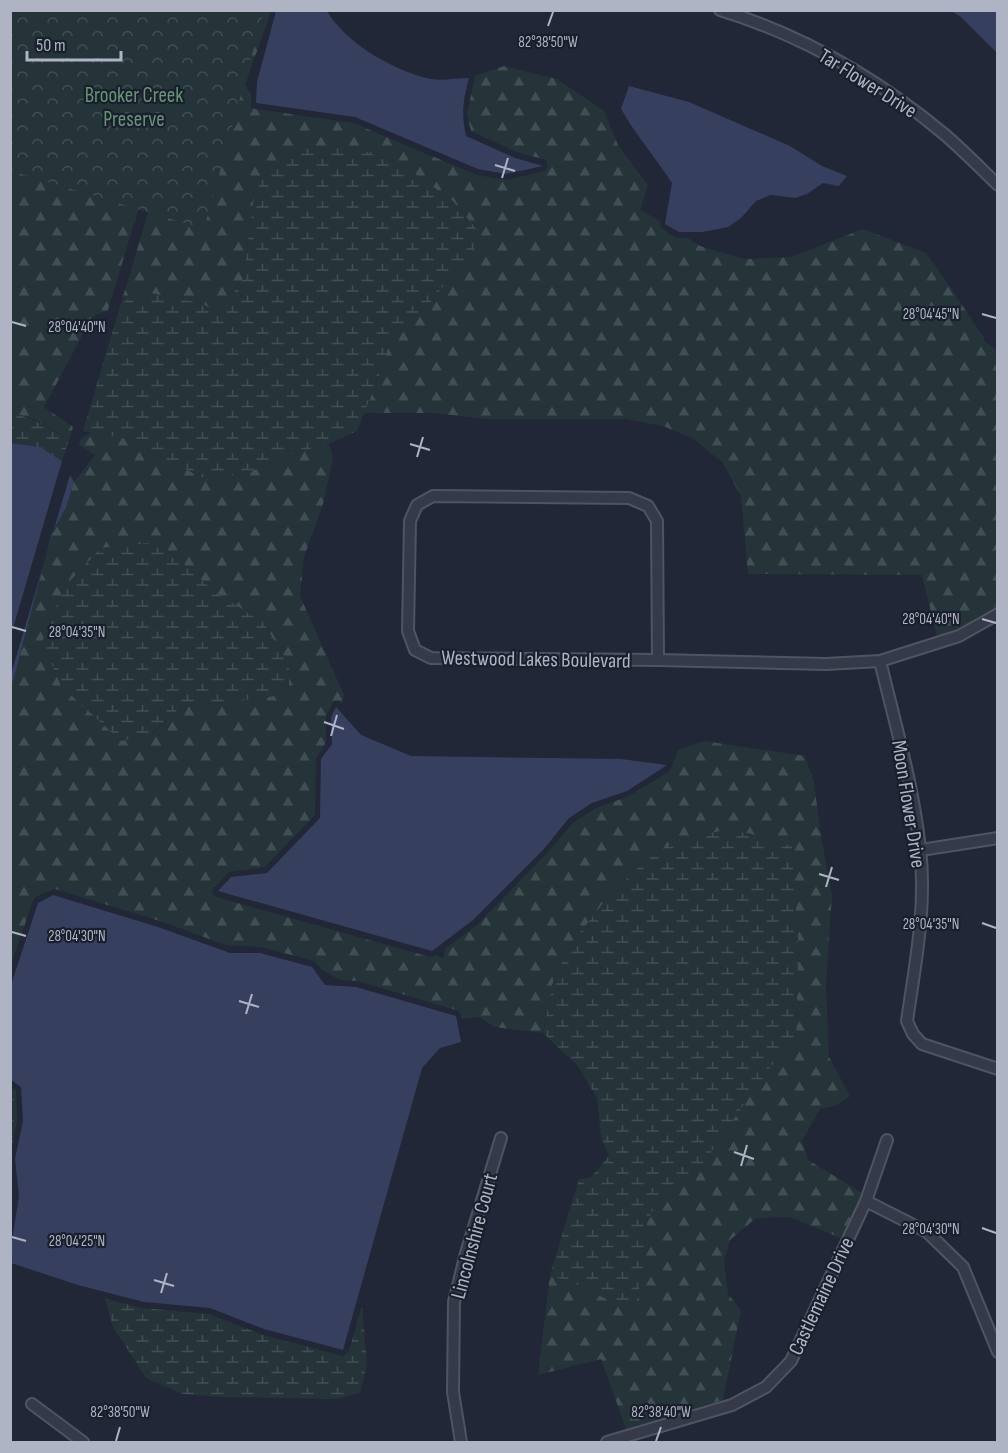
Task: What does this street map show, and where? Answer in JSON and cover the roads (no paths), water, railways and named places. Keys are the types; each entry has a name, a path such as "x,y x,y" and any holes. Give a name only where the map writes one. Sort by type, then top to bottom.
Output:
{"street":[{"name":"Tar Flower Drive","path":"720,10 798,41 846,65 893,95 945,135 998,185"},
{"name":"Westwood Lakes Boulevard","path":"658,660 657,521 648,506 628,498 434,496 417,505 410,521 408,632 415,650 432,658 826,664 880,661 959,636 998,614"},
{"name":"Moon Flower Drive","path":"880,661 909,782 921,850 921,908 908,1021 913,1034 922,1044 998,1070"},
{"path":"921,850 998,838"},
{"name":"Lincolnshire Court","path":"461,1443 453,1392 454,1302 466,1253 501,1138"},
{"name":"Castlemaine Drive","path":"607,1443 732,1405 766,1387 790,1361 866,1202 886,1140"},
{"path":"866,1202 927,1232 963,1267 998,1352"},
{"path":"32,1404 83,1443"}],"water":[{"path":"276,11 327,11 346,34 387,63 431,79 469,78 463,107 466,136 515,158 543,166 506,174 478,169 355,117 256,103 257,82"},
{"path":"951,11 997,11 997,53 961,17"},
{"path":"629,86 689,102 790,146 822,166 847,176 839,186 823,183 807,194 795,198 771,195 756,201 741,218 728,227 703,232 679,232 665,224 672,183 621,109"},
{"path":"11,443 40,447 62,461 11,635"},
{"path":"70,475 74,482 66,508 54,530"},
{"path":"46,557 11,689 11,674"},
{"path":"336,707 361,735 411,756 621,759 667,765 627,791 592,803 569,818 543,850 473,920 432,951 218,891 231,877 267,873 320,818 321,759 332,744 331,717"},
{"path":"53,895 158,927 230,953 260,953 312,967 325,985 356,987 456,1016 461,1042 440,1048 422,1068 343,1350 264,1329 210,1308 144,1302 78,1285 11,1263 11,1247 19,1196 15,1159 23,1121 21,1087 11,1080 11,985 38,903"}],"park label":[{"name":"Brooker Creek Preserve","path":"134,107"}]}
